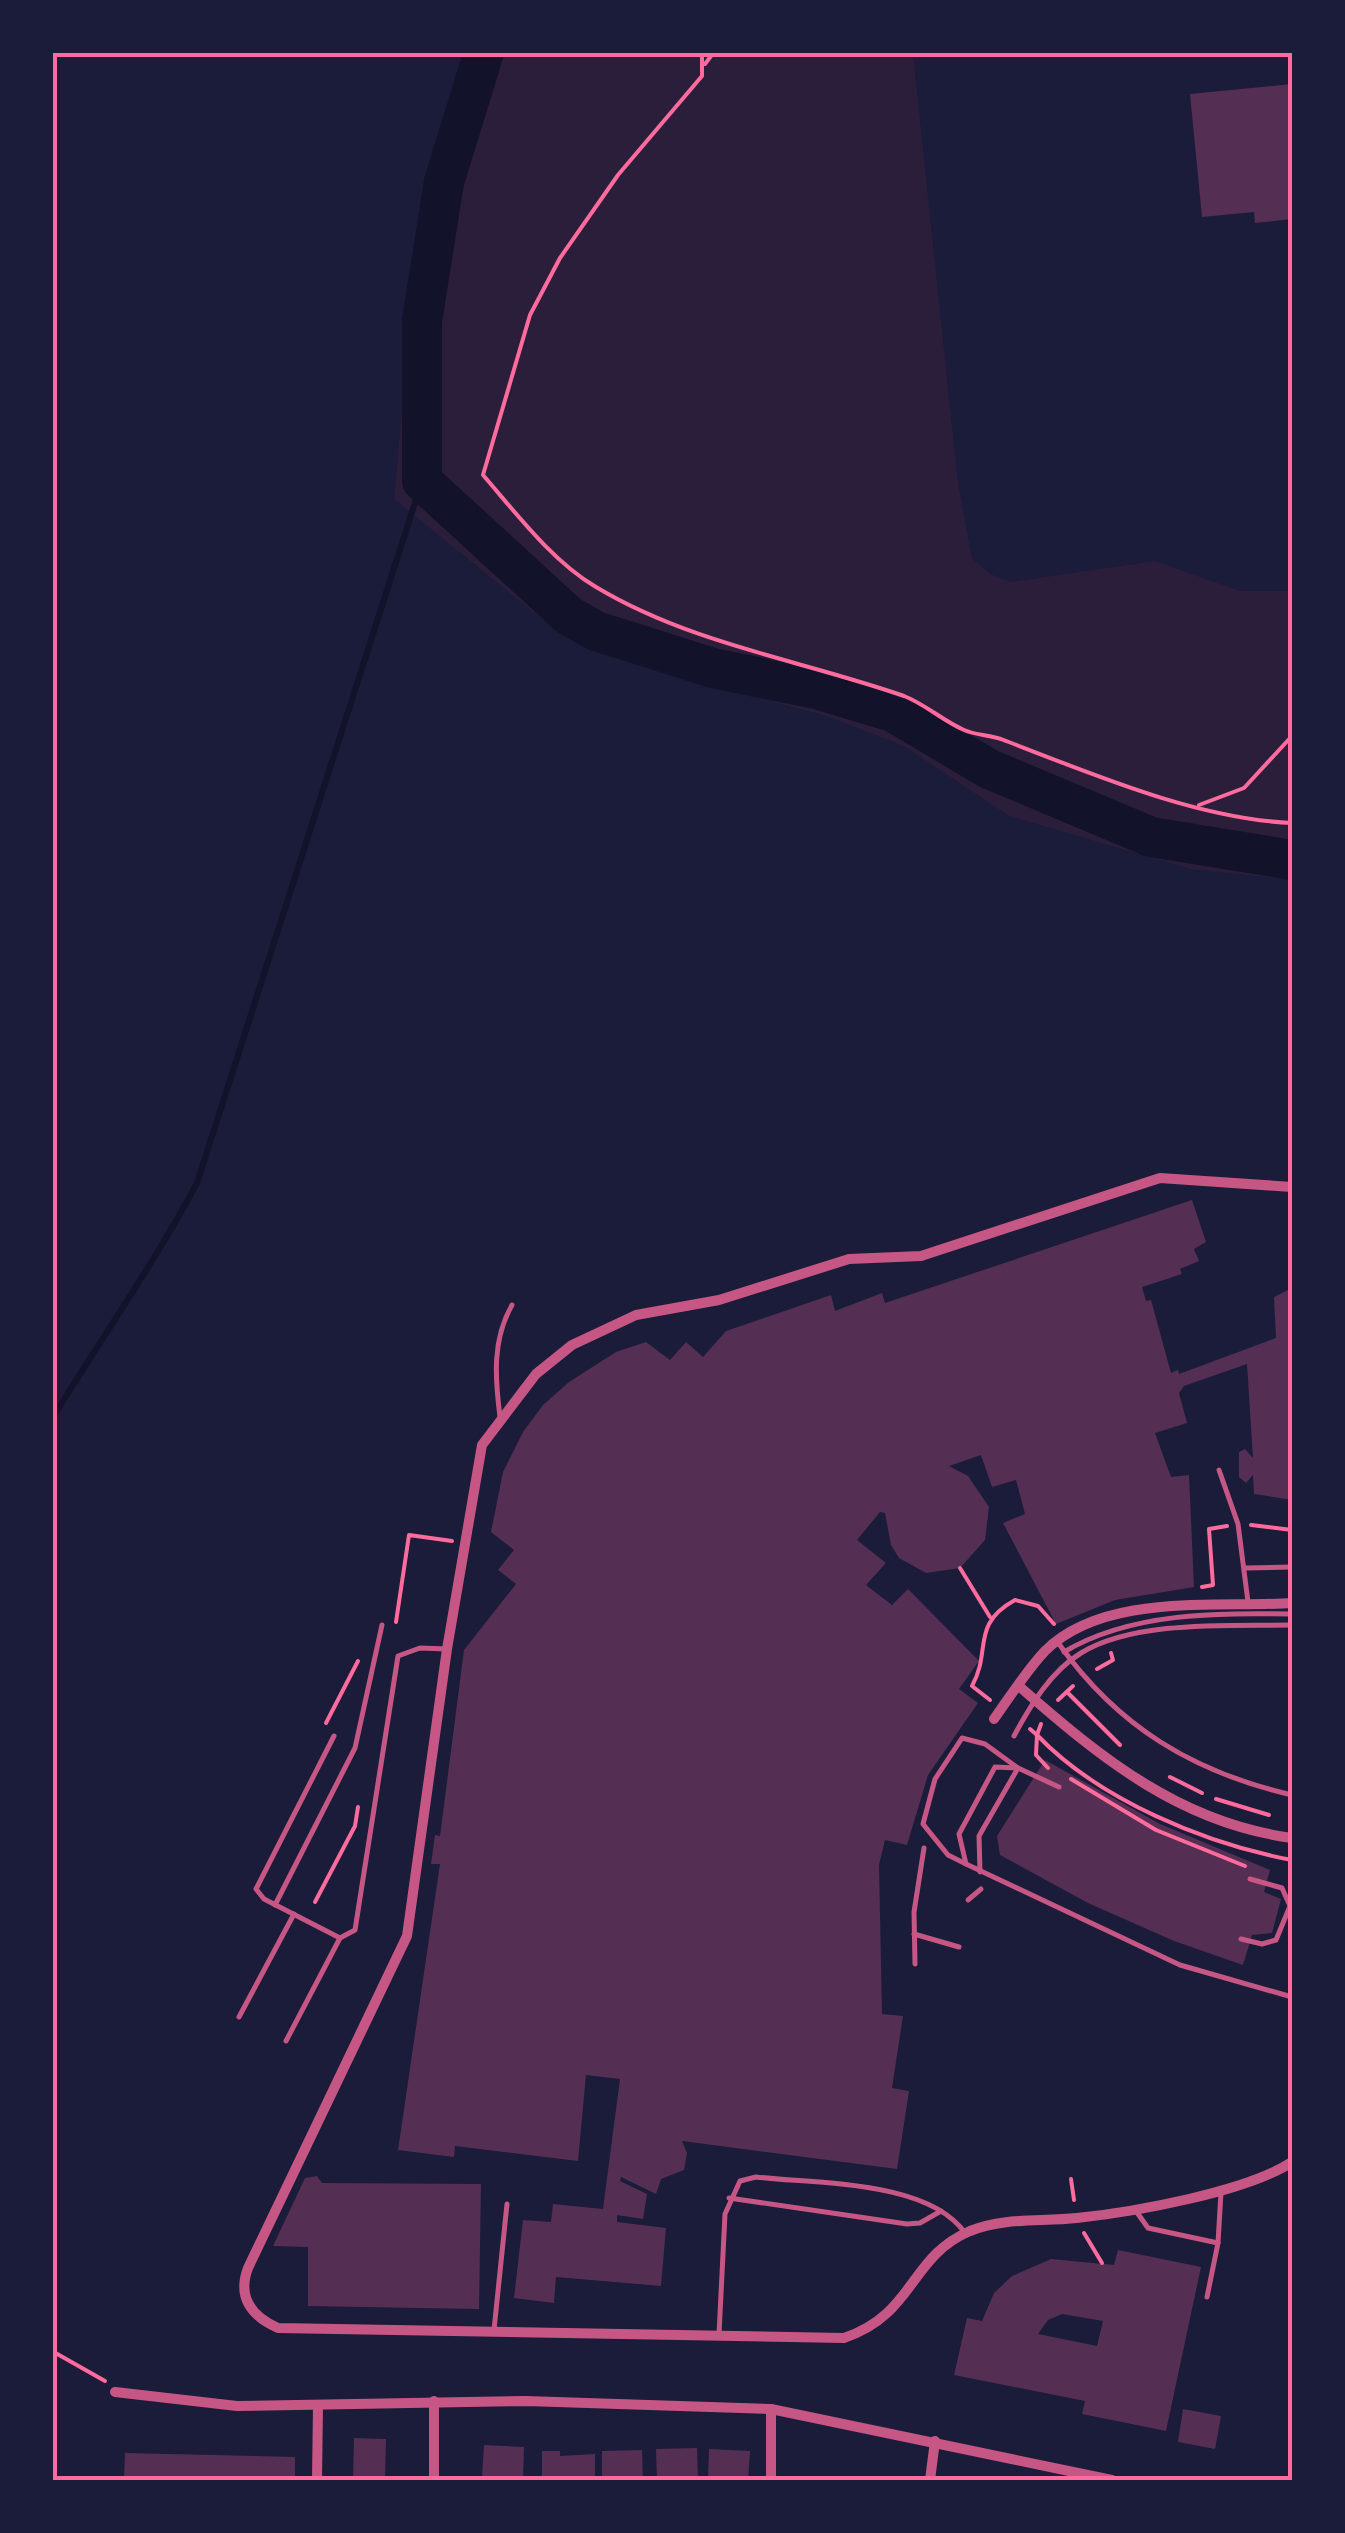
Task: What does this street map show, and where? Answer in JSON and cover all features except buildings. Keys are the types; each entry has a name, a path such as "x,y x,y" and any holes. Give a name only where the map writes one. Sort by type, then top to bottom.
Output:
{"street":[{"path":"1292,1187 1160,1178 921,1256 849,1259 719,1300 636,1315 572,1345 536,1374 482,1445 447,1649 406,1936 248,2268 243,2287 250,2310 278,2328 844,2338 870,2329 895,2310 929,2258 965,2233 992,2222 1077,2218 1135,2208 1258,2180 1292,2162"},
{"path":"994,1720 1045,1651 1061,1647 1119,1616 1189,1604 1292,1603"},
{"path":"1020,1687 1089,1748 1152,1790 1224,1825 1292,1838"},
{"path":"115,2392 237,2406 434,2401 771,2408 1112,2480"},
{"path":"434,2401 434,2480"},
{"path":"316,2480 318,2404"},
{"path":"771,2408 771,2480"},
{"path":"930,2480 935,2441"}],"lane":[{"path":"500,1417 496,1379 500,1327 512,1305"},
{"path":"1219,1470 1238,1524 1248,1602"},
{"path":"1245,1568 1292,1567"},
{"path":"1292,1614 1202,1615 1137,1624 1061,1647 1093,1690 1174,1752 1246,1784 1292,1795"},
{"path":"274,1904 354,1748 382,1625"},
{"path":"1014,1736 1036,1700 1082,1652 1118,1639 1164,1630 1292,1625"},
{"path":"286,2041 340,1938 354,1930 398,1656 420,1648 447,1649"},
{"path":"334,1736 256,1885 264,1899 340,1938"},
{"path":"1059,1787 1018,1768 985,1744 962,1738 935,1779 923,1824 948,1855 980,1872 1180,1965 1292,1997"},
{"path":"966,1864 959,1834 994,1767 1018,1768"},
{"path":"980,1872 980,1836 1018,1768"},
{"path":"916,1964 914,1934 924,1848"},
{"path":"1241,1939 1262,1944 1276,1940 1290,1906 1282,1888 1250,1879"},
{"path":"968,1900 980,1889"},
{"path":"239,2017 294,1914"},
{"path":"914,1934 959,1947"},
{"path":"718,2338 730,2198 740,2181 756,2177 916,2196 954,2218 965,2233"},
{"path":"1207,2297 1218,2243 1221,2189"},
{"path":"730,2198 906,2224 920,2223 941,2211"},
{"path":"494,2334 507,2204"},
{"path":"1135,2208 1148,2228 1218,2243"}],"path":[{"path":"702,52 702,76 618,175 560,258 530,315 483,474 558,556 591,584 640,612 692,633 908,698 965,730 998,738 1074,770 1197,805 1292,823"},
{"path":"704,66 714,52"},
{"path":"1197,805 1244,788 1292,736"},
{"path":"1200,1588 1214,1584 1209,1529 1238,1524 1292,1530"},
{"path":"395,1560 405,1561"},
{"path":"960,1568 990,1617 1015,1600 1038,1606 1054,1624 1062,1624"},
{"path":"323,1730 358,1661 377,1646"},
{"path":"1066,1692 1126,1750"},
{"path":"1037,1735 1036,1755 1050,1765"},
{"path":"1045,1773 1071,1778 1156,1830 1253,1868"},
{"path":"1162,1773 1212,1798 1268,1815"},
{"path":"1070,2179 1077,2218 1102,2264"},
{"path":"52,2351 97,2374 115,2392"}],"shaded area":[{"path":"469,53 913,53 958,484 972,558 990,574 1011,582 1155,561 1240,591 1292,591 1292,880 1191,869 1009,816 904,746 827,716 642,667 547,623 394,499 415,269"}],"waterway":[{"path":"484,52 444,182 422,321 422,481 568,615 596,631 713,668 820,690 893,712 989,769 1151,837 1292,860"},
{"path":"52,1419 197,1183 422,481"}]}
